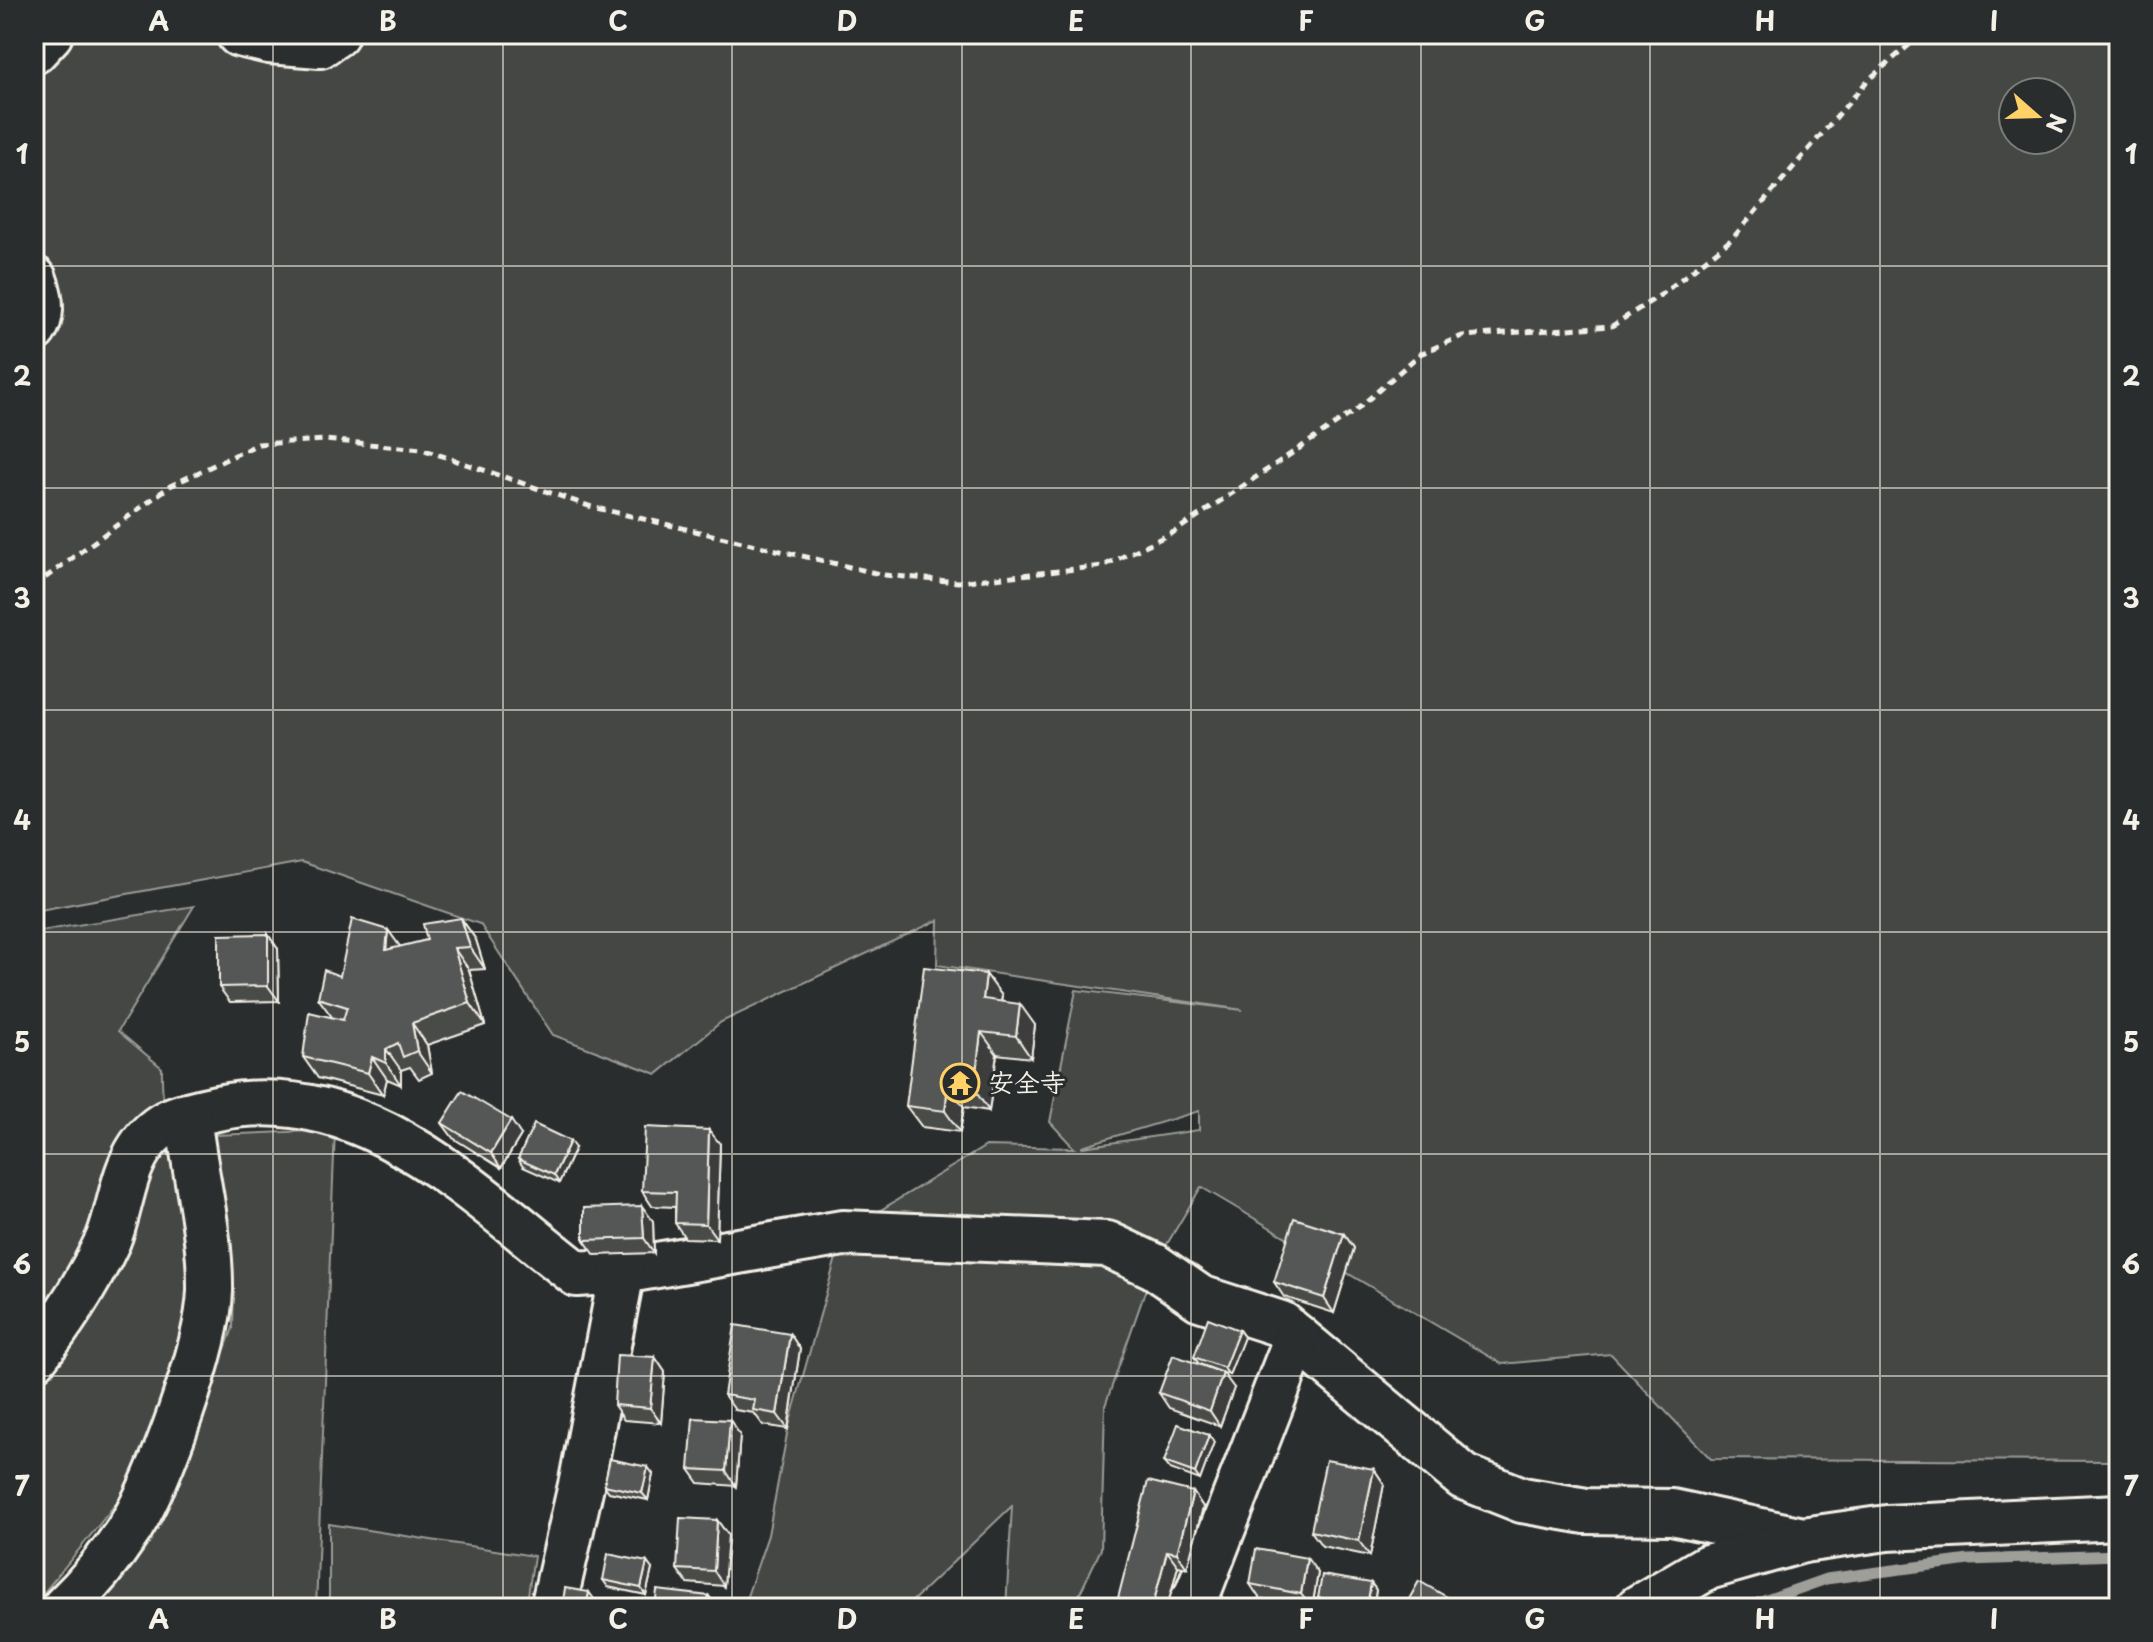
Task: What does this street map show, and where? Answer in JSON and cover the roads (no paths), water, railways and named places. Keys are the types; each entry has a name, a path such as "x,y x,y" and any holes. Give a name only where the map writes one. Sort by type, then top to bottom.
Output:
{"street":[{"path":"34,51 50,34"},
{"path":"239,34 269,41 320,45 336,34"},
{"path":"34,279 40,321 34,329"},
{"path":"34,1358 79,1293 108,1239 140,1148 170,1118 247,1102 311,1107 362,1121 417,1149 577,1274 622,1271 843,1233 1107,1244 1154,1266 1200,1298 1281,1324 1464,1477 1522,1500 1586,1511 1672,1512 1803,1540"},
{"path":"64,1608 90,1582 131,1526 162,1459 198,1360 210,1291 188,1115"},
{"path":"553,1608 582,1481 622,1271"},
{"path":"1188,1608 1197,1595 1297,1337"},
{"path":"1638,1608 1708,1567 1803,1540 1887,1528 2119,1517"}],"waterway":[{"path":"1744,1608 1826,1579 1969,1560 2119,1555"}],"place":[{"name":"安全寺","path":"960,1083"}]}
